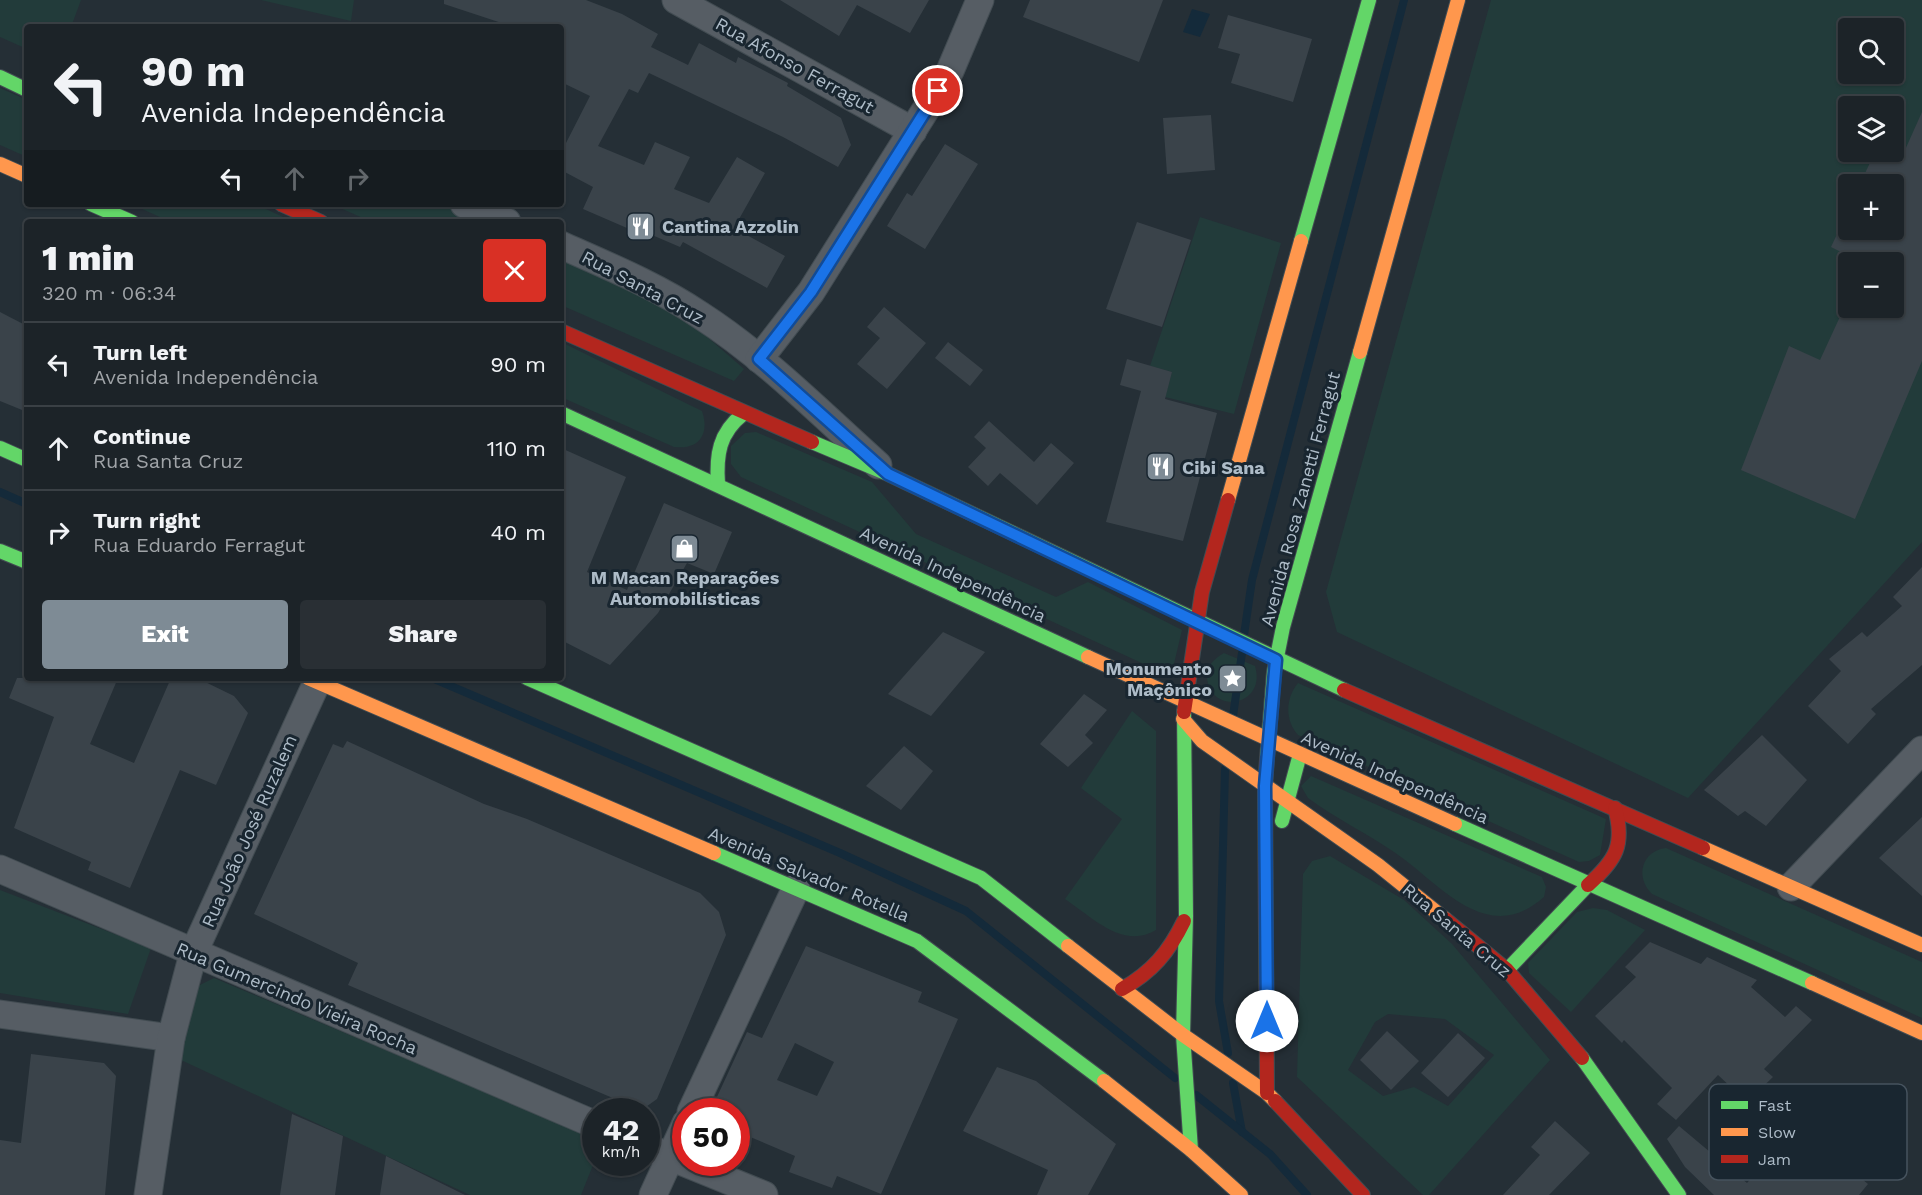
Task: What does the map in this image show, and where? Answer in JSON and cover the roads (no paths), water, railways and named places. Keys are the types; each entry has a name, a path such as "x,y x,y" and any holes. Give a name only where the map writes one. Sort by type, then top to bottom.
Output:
{"main road":[{"path":"1191,1150 1183,1035 1186,916 1184,702 1204,585 1369,0"},
{"name":"Avenida Rosa Zanetti Ferragut","path":"1267,1093 1265,786 1267,739 1276,660 1283,627 1458,0"},
{"path":"0,77 24,89"},
{"path":"0,164 24,175"},
{"path":"99,207 125,219"},
{"path":"288,207 314,219"},
{"path":"564,332 743,414 888,474 1276,660 1922,945"},
{"name":"Avenida Independência","path":"564,414 1184,702 1922,1033"},
{"path":"718,484 716,452 721,438 733,421 743,414"},
{"path":"0,448 24,459"},
{"path":"0,551 24,561"},
{"name":"Avenida Salvador Rotella","path":"314,681 917,941 1094,1073 1191,1150 1241,1195"},
{"path":"534,681 981,878 1122,990 1267,1093 1363,1195"},
{"name":"Rua Santa Cruz","path":"1183,718 1202,741 1403,885 1507,970 1572,1044 1679,1195"},
{"path":"1267,878 1300,754"},
{"path":"1507,970 1617,854 1622,827 1615,808"},
{"path":"1122,990 1150,974 1171,949 1186,916"}],"street":[{"name":"Rua Afonso Ferragut","path":"676,0 913,131"},
{"path":"759,359 811,292 950,71 980,0"},
{"path":"471,207 500,219"},
{"name":"Rua Santa Cruz","path":"564,246 630,276 699,314 759,359 888,474"},
{"name":"Rua João José Ruzalem","path":"148,1195 171,1038 193,954 312,681"},
{"path":"1791,887 1922,750"},
{"name":"Rua Gumercindo Vieira Rocha","path":"0,869 193,954 582,1119"},
{"path":"698,1098 796,888"},
{"path":"0,1014 171,1038"},
{"path":"660,1150 672,1138"},
{"path":"660,1153 764,1195"},
{"path":"653,1195 655,1176"}],"water":[{"path":"1192,9 1210,14 1200,37 1183,32"}],"waterway":[{"path":"1244,635 1252,580 1404,0"},
{"path":"0,492 24,503"},
{"path":"1233,716 1242,653"},
{"path":"439,681 840,853 966,911 1175,1078"},
{"path":"1225,769 1219,1001 1228,1053"},
{"path":"1233,1083 1242,1132"},
{"path":"1196,1095 1270,1154 1307,1195"}],"place":[{"name":"Cantina Azzolin","path":"641,226"},
{"name":"Cibi Sana","path":"1161,467"},
{"name":"M Macan Reparações Automobilísticas","path":"685,548"},
{"name":"Monumento Maçônico","path":"1233,678"}]}
